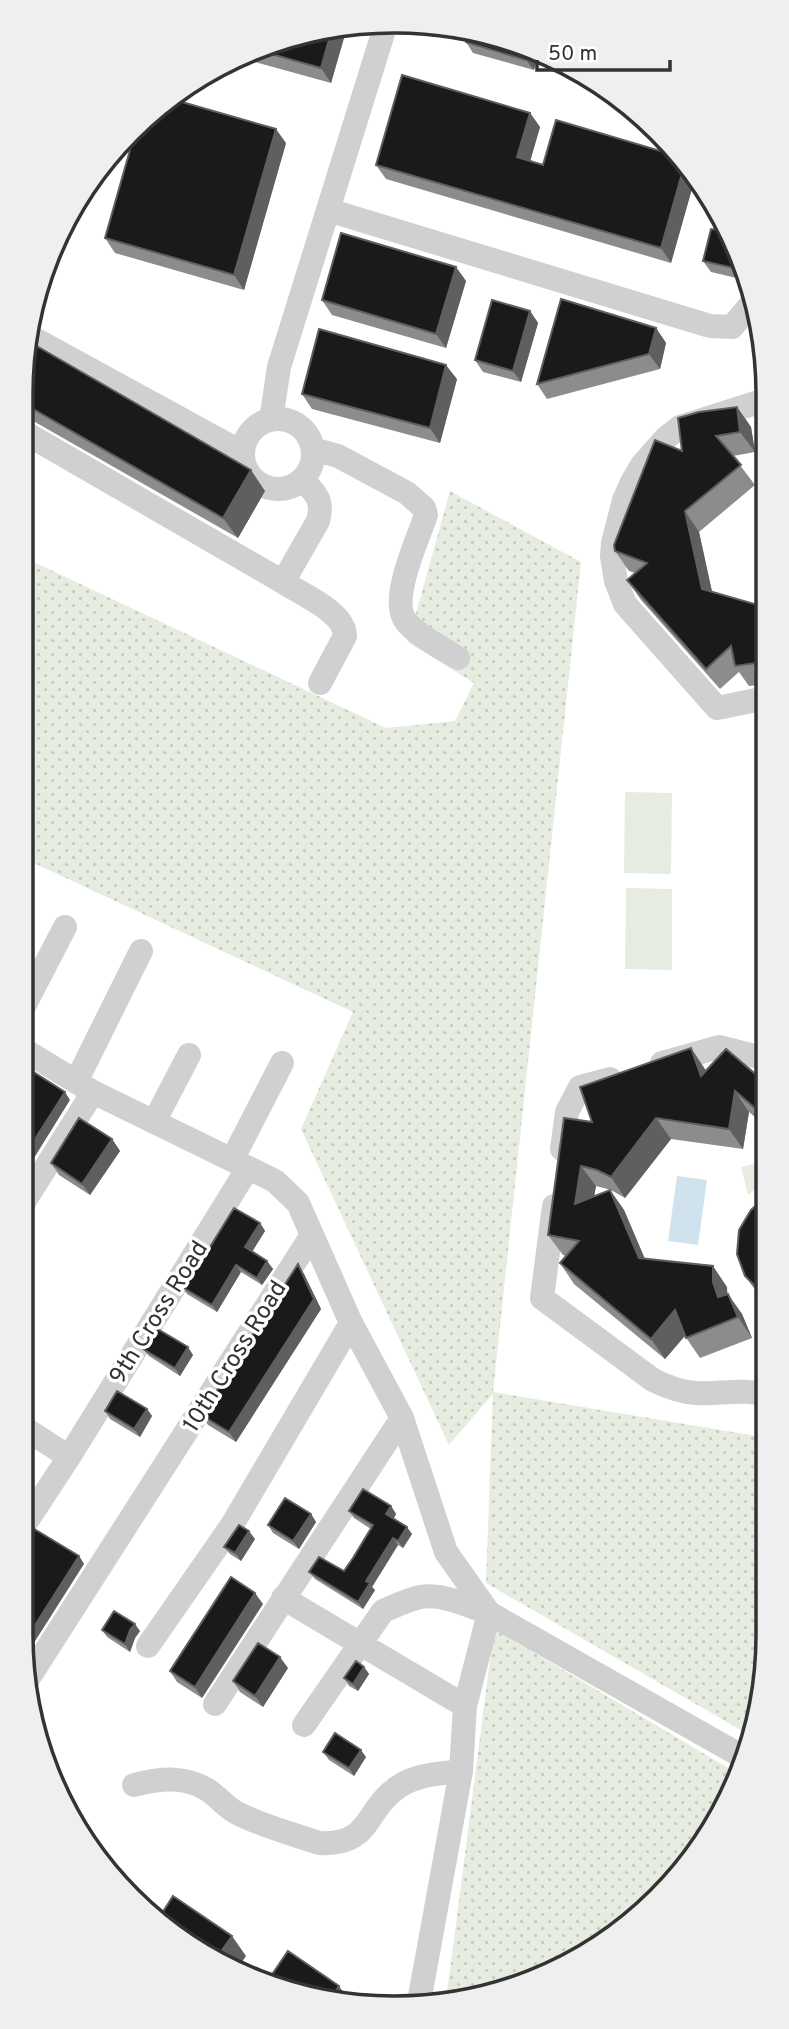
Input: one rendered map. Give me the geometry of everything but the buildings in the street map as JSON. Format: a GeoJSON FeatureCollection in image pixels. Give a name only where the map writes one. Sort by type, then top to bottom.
{"type":"FeatureCollection","features":[{"type":"Feature","properties":{"kind":"street"},"geometry":{"type":"LineString","coordinates":[[271,420],[279,367],[383,33]]}},
{"type":"Feature","properties":{"kind":"street"},"geometry":{"type":"LineString","coordinates":[[328,210],[710,326],[749,326]]}},
{"type":"Feature","properties":{"kind":"street"},"geometry":{"type":"LineString","coordinates":[[732,327],[746,311]]}},
{"type":"Feature","properties":{"kind":"street"},"geometry":{"type":"LineString","coordinates":[[37,340],[243,453]]}},
{"type":"Feature","properties":{"kind":"street"},"geometry":{"type":"LineString","coordinates":[[756,403],[680,427],[660,445],[642,466],[624,500],[615,530],[612,556],[616,581],[625,604],[717,708],[756,700]]}},
{"type":"Feature","properties":{"kind":"street"},"geometry":{"type":"LineString","coordinates":[[282,419],[303,429],[310,438],[313,449],[309,471],[302,480],[282,489],[259,483],[245,465],[243,453],[251,432],[260,424],[271,420],[282,419]]}},
{"type":"Feature","properties":{"kind":"street"},"geometry":{"type":"LineString","coordinates":[[33,437],[282,582],[337,617],[345,629],[345,636],[320,683]]}},
{"type":"Feature","properties":{"kind":"street"},"geometry":{"type":"LineString","coordinates":[[313,449],[338,456],[359,466],[407,493],[424,508],[426,515],[405,578],[400,608],[403,618],[411,627],[458,658]]}},
{"type":"Feature","properties":{"kind":"street"},"geometry":{"type":"LineString","coordinates":[[282,582],[318,521],[321,511],[316,494],[302,480]]}},
{"type":"Feature","properties":{"kind":"street"},"geometry":{"type":"LineString","coordinates":[[33,989],[65,927]]}},
{"type":"Feature","properties":{"kind":"street"},"geometry":{"type":"LineString","coordinates":[[33,1185],[85,1087],[141,951]]}},
{"type":"Feature","properties":{"kind":"street"},"geometry":{"type":"LineString","coordinates":[[756,1056],[719,1047],[580,1087],[567,1112],[542,1298],[653,1380],[674,1390],[695,1393],[756,1391]]}},
{"type":"Feature","properties":{"kind":"street"},"geometry":{"type":"LineString","coordinates":[[154,1122],[189,1055]]}},
{"type":"Feature","properties":{"kind":"street"},"geometry":{"type":"LineString","coordinates":[[33,1056],[85,1087],[275,1181],[298,1203],[351,1324],[402,1418],[446,1552],[489,1613],[465,1706],[461,1771],[420,1995]]}},
{"type":"Feature","properties":{"kind":"street","name":"9th Cross Road"},"geometry":{"type":"LineString","coordinates":[[33,1512],[69,1457],[240,1164],[282,1063]]}},
{"type":"Feature","properties":{"kind":"street","name":"10th Cross Road"},"geometry":{"type":"LineString","coordinates":[[35,1668],[312,1234]]}},
{"type":"Feature","properties":{"kind":"street"},"geometry":{"type":"LineString","coordinates":[[148,1646],[232,1525],[351,1324]]}},
{"type":"Feature","properties":{"kind":"street"},"geometry":{"type":"LineString","coordinates":[[215,1704],[402,1418]]}},
{"type":"Feature","properties":{"kind":"street"},"geometry":{"type":"LineString","coordinates":[[33,1434],[69,1457]]}},
{"type":"Feature","properties":{"kind":"street"},"geometry":{"type":"LineString","coordinates":[[304,1725],[383,1611],[422,1597],[449,1600],[489,1613],[736,1753]]}},
{"type":"Feature","properties":{"kind":"street"},"geometry":{"type":"LineString","coordinates":[[283,1598],[465,1706]]}},
{"type":"Feature","properties":{"kind":"street"},"geometry":{"type":"LineString","coordinates":[[134,1785],[175,1779],[191,1782],[204,1788],[239,1814],[319,1843],[333,1844],[352,1838],[387,1797],[407,1782],[426,1775],[461,1771]]}},
{"type":"Feature","properties":{"kind":"shaded area"},"geometry":{"type":"Polygon","coordinates":[[[450,491],[581,562],[493,1392],[756,1436],[755,1658],[749,1705],[742,1731],[486,1583],[493,1394],[449,1445],[301,1129],[353,1012],[33,863],[33,562],[386,728],[455,721],[474,683],[408,642],[450,491]]]}},
{"type":"Feature","properties":{"kind":"shaded area"},"geometry":{"type":"Polygon","coordinates":[[[625,792],[672,793],[671,874],[624,873],[625,792]]]}},
{"type":"Feature","properties":{"kind":"shaded area"},"geometry":{"type":"Polygon","coordinates":[[[626,888],[672,889],[672,970],[625,969],[626,888]]]}},
{"type":"Feature","properties":{"kind":"shaded area"},"geometry":{"type":"Polygon","coordinates":[[[756,1164],[756,1189],[748,1195],[741,1167],[756,1164]]]}},
{"type":"Feature","properties":{"kind":"shaded area"},"geometry":{"type":"Polygon","coordinates":[[[494,1629],[730,1769],[695,1835],[666,1873],[633,1906],[595,1935],[533,1968],[511,1977],[447,1992],[494,1629]]]}},
{"type":"Feature","properties":{"kind":"water"},"geometry":{"type":"Polygon","coordinates":[[[677,1176],[707,1180],[698,1245],[668,1241],[677,1176]]]}}]}
